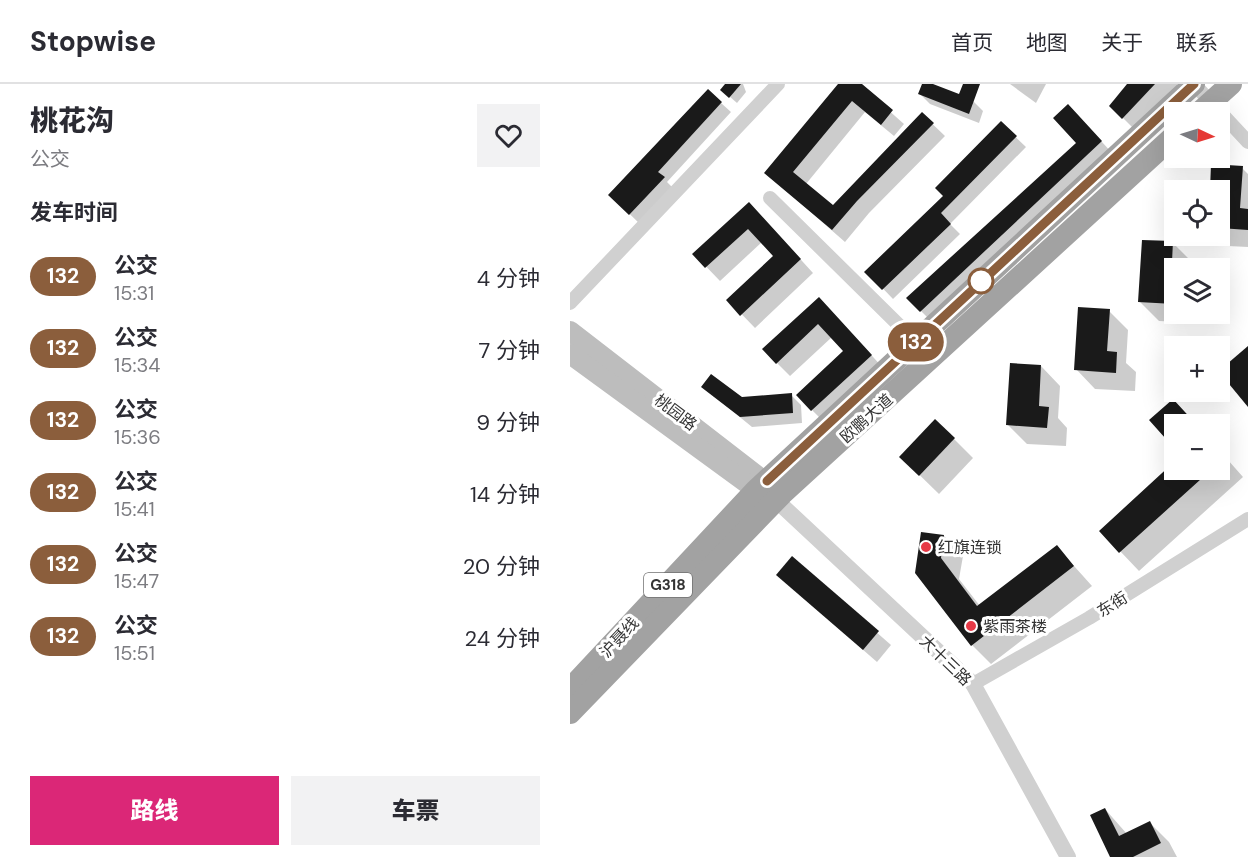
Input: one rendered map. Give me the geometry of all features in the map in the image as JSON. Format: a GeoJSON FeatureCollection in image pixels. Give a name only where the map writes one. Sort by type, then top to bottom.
{"type":"FeatureCollection","features":[{"type":"Feature","properties":{"kind":"highway","name":"欧鹏大道"},"geometry":{"type":"LineString","coordinates":[[570,713],[770,494],[916,342],[1194,84]]}},
{"type":"Feature","properties":{"kind":"highway"},"geometry":{"type":"LineString","coordinates":[[1211,102],[1231,84]]}},
{"type":"Feature","properties":{"kind":"highway","name":"欧鹏大道"},"geometry":{"type":"LineString","coordinates":[[770,494],[1164,145]]}},
{"type":"Feature","properties":{"kind":"highway","name":"沪聂线"},"geometry":{"type":"LineString","coordinates":[[570,689],[770,494]]}},
{"type":"Feature","properties":{"kind":"main road","name":"桃园路"},"geometry":{"type":"LineString","coordinates":[[570,331],[770,494]]}},
{"type":"Feature","properties":{"kind":"main road"},"geometry":{"type":"LineString","coordinates":[[570,354],[770,494]]}},
{"type":"Feature","properties":{"kind":"street"},"geometry":{"type":"LineString","coordinates":[[570,303],[778,84]]}},
{"type":"Feature","properties":{"kind":"street"},"geometry":{"type":"LineString","coordinates":[[1194,84],[1203,102]]}},
{"type":"Feature","properties":{"kind":"street"},"geometry":{"type":"LineString","coordinates":[[1230,127],[1248,142]]}},
{"type":"Feature","properties":{"kind":"street"},"geometry":{"type":"LineString","coordinates":[[770,198],[916,342]]}},
{"type":"Feature","properties":{"kind":"street","name":"大十三路"},"geometry":{"type":"LineString","coordinates":[[770,494],[973,684],[1068,857]]}},
{"type":"Feature","properties":{"kind":"street","name":"东街"},"geometry":{"type":"LineString","coordinates":[[973,684],[1089,618],[1248,519]]}},
{"type":"Feature","properties":{"kind":"building"},"geometry":{"type":"Polygon","coordinates":[[[725,84],[741,84],[729,98],[720,90],[725,84]]]}},
{"type":"Feature","properties":{"kind":"building"},"geometry":{"type":"Polygon","coordinates":[[[838,84],[862,84],[893,110],[881,125],[852,101],[793,172],[833,205],[922,112],[934,123],[857,201],[832,230],[764,173],[838,84]]]}},
{"type":"Feature","properties":{"kind":"building"},"geometry":{"type":"Polygon","coordinates":[[[922,84],[933,84],[959,94],[963,84],[980,84],[969,114],[918,94],[922,84]]]}},
{"type":"Feature","properties":{"kind":"building"},"geometry":{"type":"Polygon","coordinates":[[[1127,84],[1155,84],[1122,119],[1109,106],[1127,84]]]}},
{"type":"Feature","properties":{"kind":"building"},"geometry":{"type":"Polygon","coordinates":[[[708,89],[722,102],[658,172],[665,177],[629,215],[608,195],[708,89]]]}},
{"type":"Feature","properties":{"kind":"building"},"geometry":{"type":"Polygon","coordinates":[[[1068,104],[1102,141],[920,312],[906,298],[1076,143],[1053,118],[1068,104]]]}},
{"type":"Feature","properties":{"kind":"building"},"geometry":{"type":"Polygon","coordinates":[[[1001,121],[1017,136],[941,213],[951,224],[882,290],[864,272],[943,196],[935,188],[1001,121]]]}},
{"type":"Feature","properties":{"kind":"building"},"geometry":{"type":"Polygon","coordinates":[[[1243,166],[1240,208],[1248,209],[1248,230],[1230,229],[1230,180],[1210,180],[1211,168],[1243,166]]]}},
{"type":"Feature","properties":{"kind":"building"},"geometry":{"type":"Polygon","coordinates":[[[749,202],[801,259],[740,316],[726,300],[773,256],[748,229],[705,268],[692,254],[749,202]]]}},
{"type":"Feature","properties":{"kind":"building"},"geometry":{"type":"Polygon","coordinates":[[[1142,240],[1164,241],[1164,246],[1173,246],[1172,258],[1164,258],[1164,303],[1138,302],[1142,240]]]}},
{"type":"Feature","properties":{"kind":"building"},"geometry":{"type":"Polygon","coordinates":[[[819,297],[872,355],[811,411],[796,395],[843,351],[818,324],[776,364],[762,349],[819,297]]]}},
{"type":"Feature","properties":{"kind":"building"},"geometry":{"type":"Polygon","coordinates":[[[1078,307],[1110,309],[1107,351],[1117,352],[1116,373],[1074,370],[1078,307]]]}},
{"type":"Feature","properties":{"kind":"building"},"geometry":{"type":"Polygon","coordinates":[[[1248,346],[1248,407],[1230,385],[1230,361],[1248,346]]]}},
{"type":"Feature","properties":{"kind":"building"},"geometry":{"type":"Polygon","coordinates":[[[1010,363],[1041,365],[1039,406],[1049,407],[1047,428],[1006,425],[1010,363]]]}},
{"type":"Feature","properties":{"kind":"building"},"geometry":{"type":"Polygon","coordinates":[[[711,374],[742,397],[792,393],[793,413],[740,417],[701,387],[711,374]]]}},
{"type":"Feature","properties":{"kind":"building"},"geometry":{"type":"Polygon","coordinates":[[[1170,402],[1176,402],[1187,414],[1164,414],[1164,437],[1149,420],[1170,402]]]}},
{"type":"Feature","properties":{"kind":"building"},"geometry":{"type":"Polygon","coordinates":[[[935,419],[955,438],[919,476],[899,457],[935,419]]]}},
{"type":"Feature","properties":{"kind":"building"},"geometry":{"type":"Polygon","coordinates":[[[1164,471],[1164,480],[1200,480],[1119,553],[1099,531],[1164,471]]]}},
{"type":"Feature","properties":{"kind":"building"},"geometry":{"type":"Polygon","coordinates":[[[921,532],[944,535],[941,558],[977,606],[1057,545],[1074,566],[971,646],[915,573],[921,532]]]}},
{"type":"Feature","properties":{"kind":"building"},"geometry":{"type":"Polygon","coordinates":[[[792,556],[879,631],[863,650],[776,575],[792,556]]]}},
{"type":"Feature","properties":{"kind":"building"},"geometry":{"type":"Polygon","coordinates":[[[1105,808],[1119,836],[1150,821],[1161,843],[1133,857],[1110,857],[1090,815],[1105,808]]]}},
{"type":"Feature","properties":{"kind":"bus line","name":"132"},"geometry":{"type":"LineString","coordinates":[[767,481],[1194,84]]}},
{"type":"Feature","properties":{"kind":"place","name":"红旗连锁"},"geometry":{"type":"Point","coordinates":[926,547]}},
{"type":"Feature","properties":{"kind":"place","name":"紫雨茶楼"},"geometry":{"type":"Point","coordinates":[971,626]}}]}
